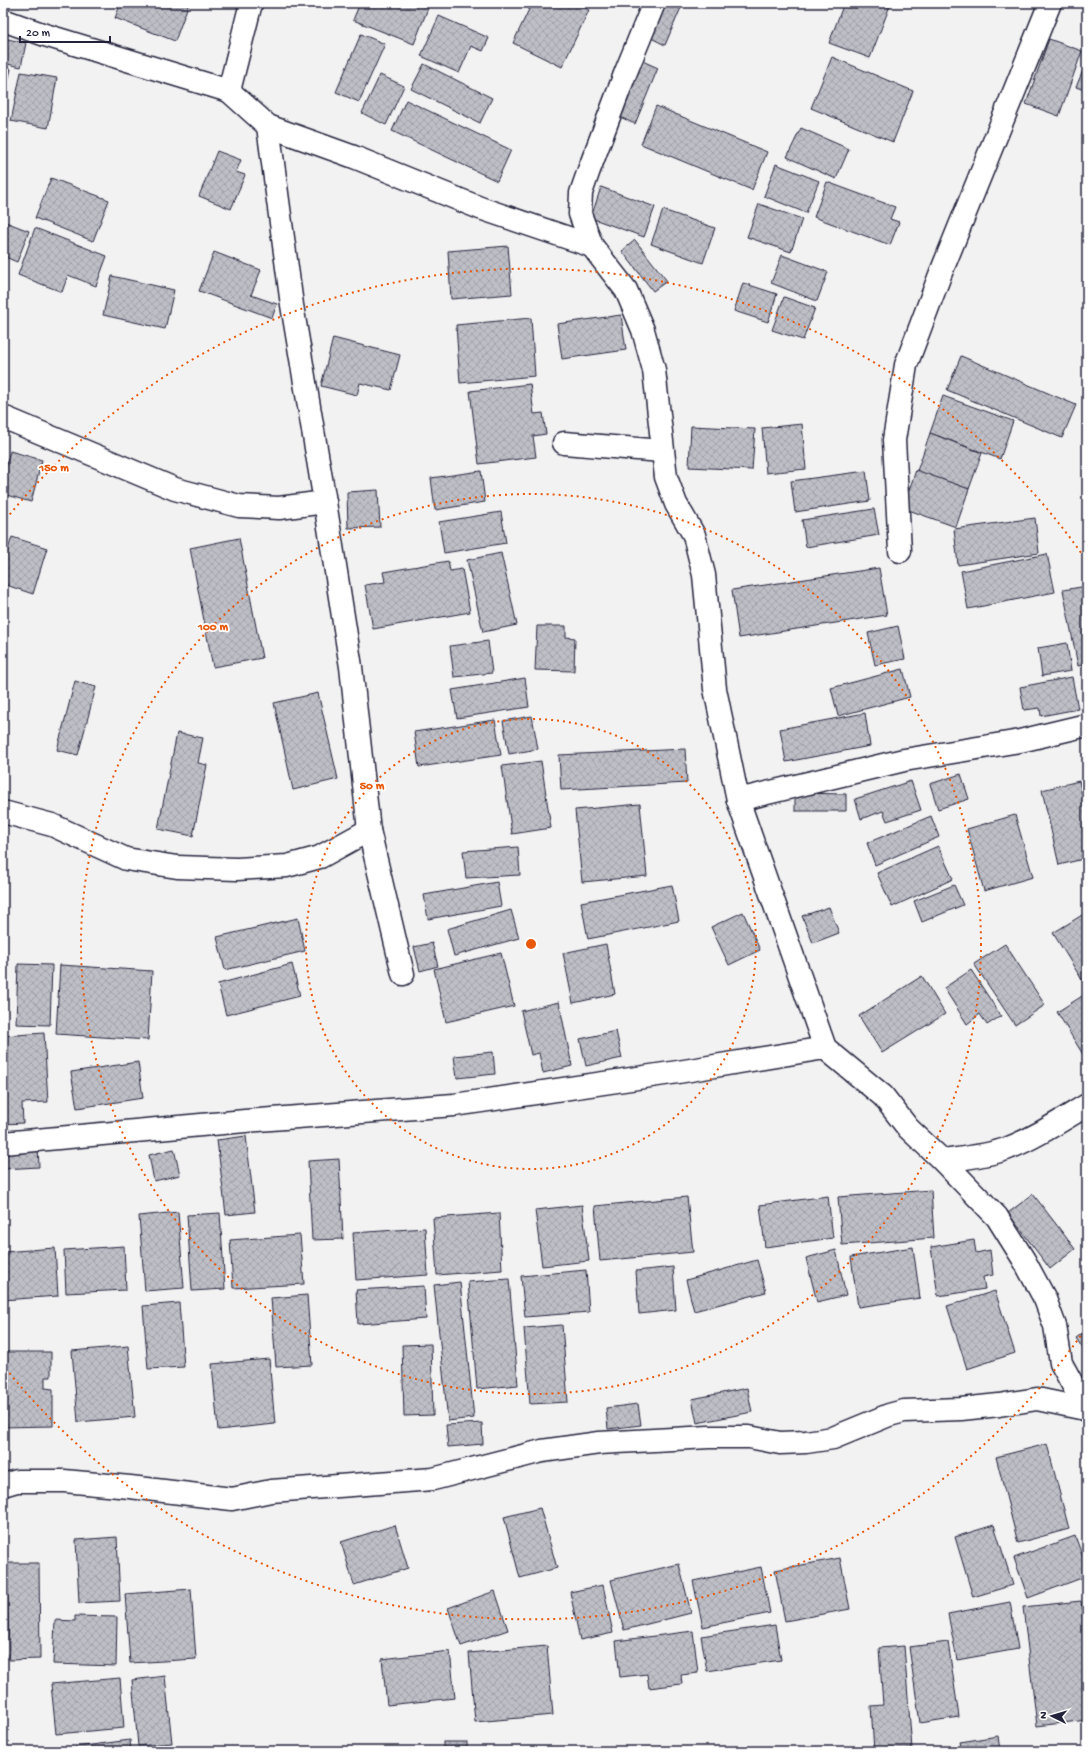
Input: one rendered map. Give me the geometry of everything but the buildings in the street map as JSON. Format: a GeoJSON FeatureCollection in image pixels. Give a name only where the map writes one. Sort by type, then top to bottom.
{"type":"FeatureCollection","features":[{"type":"Feature","properties":{"kind":"street"},"geometry":{"type":"LineString","coordinates":[[229,92],[251,3]]}},
{"type":"Feature","properties":{"kind":"street"},"geometry":{"type":"LineString","coordinates":[[654,3],[622,82],[581,193],[580,214],[592,246],[626,290],[643,330],[654,370],[666,477],[676,504],[694,535],[704,575],[715,689],[738,800],[825,1048],[882,1096],[908,1128],[943,1161],[997,1217],[1024,1260],[1045,1298],[1055,1326],[1061,1363],[1086,1410]]}},
{"type":"Feature","properties":{"kind":"street"},"geometry":{"type":"LineString","coordinates":[[900,551],[894,440],[906,365],[940,275],[1050,3]]}},
{"type":"Feature","properties":{"kind":"street"},"geometry":{"type":"LineString","coordinates":[[3,20],[45,36],[229,92],[268,126],[354,157],[480,208],[592,246]]}},
{"type":"Feature","properties":{"kind":"street"},"geometry":{"type":"LineString","coordinates":[[268,126],[292,305],[351,668],[369,830],[403,974]]}},
{"type":"Feature","properties":{"kind":"street"},"geometry":{"type":"LineString","coordinates":[[3,417],[175,489],[239,506],[279,508],[325,502]]}},
{"type":"Feature","properties":{"kind":"street"},"geometry":{"type":"LineString","coordinates":[[564,443],[662,451]]}},
{"type":"Feature","properties":{"kind":"street"},"geometry":{"type":"LineString","coordinates":[[738,800],[904,760],[1020,740],[1087,726]]}},
{"type":"Feature","properties":{"kind":"street"},"geometry":{"type":"LineString","coordinates":[[3,812],[52,825],[126,858],[177,867],[237,869],[287,866],[320,856],[369,830]]}},
{"type":"Feature","properties":{"kind":"street"},"geometry":{"type":"LineString","coordinates":[[3,1143],[245,1121],[454,1105],[678,1072],[825,1048]]}},
{"type":"Feature","properties":{"kind":"street"},"geometry":{"type":"LineString","coordinates":[[943,1161],[974,1157],[1006,1149],[1051,1126],[1087,1105]]}},
{"type":"Feature","properties":{"kind":"street"},"geometry":{"type":"LineString","coordinates":[[3,1485],[17,1481],[64,1481],[232,1499],[270,1492],[432,1479],[542,1451],[600,1443],[709,1437],[749,1437],[780,1443],[806,1442],[833,1438],[869,1423],[904,1411],[960,1409],[1037,1399],[1086,1410]]}}]}
